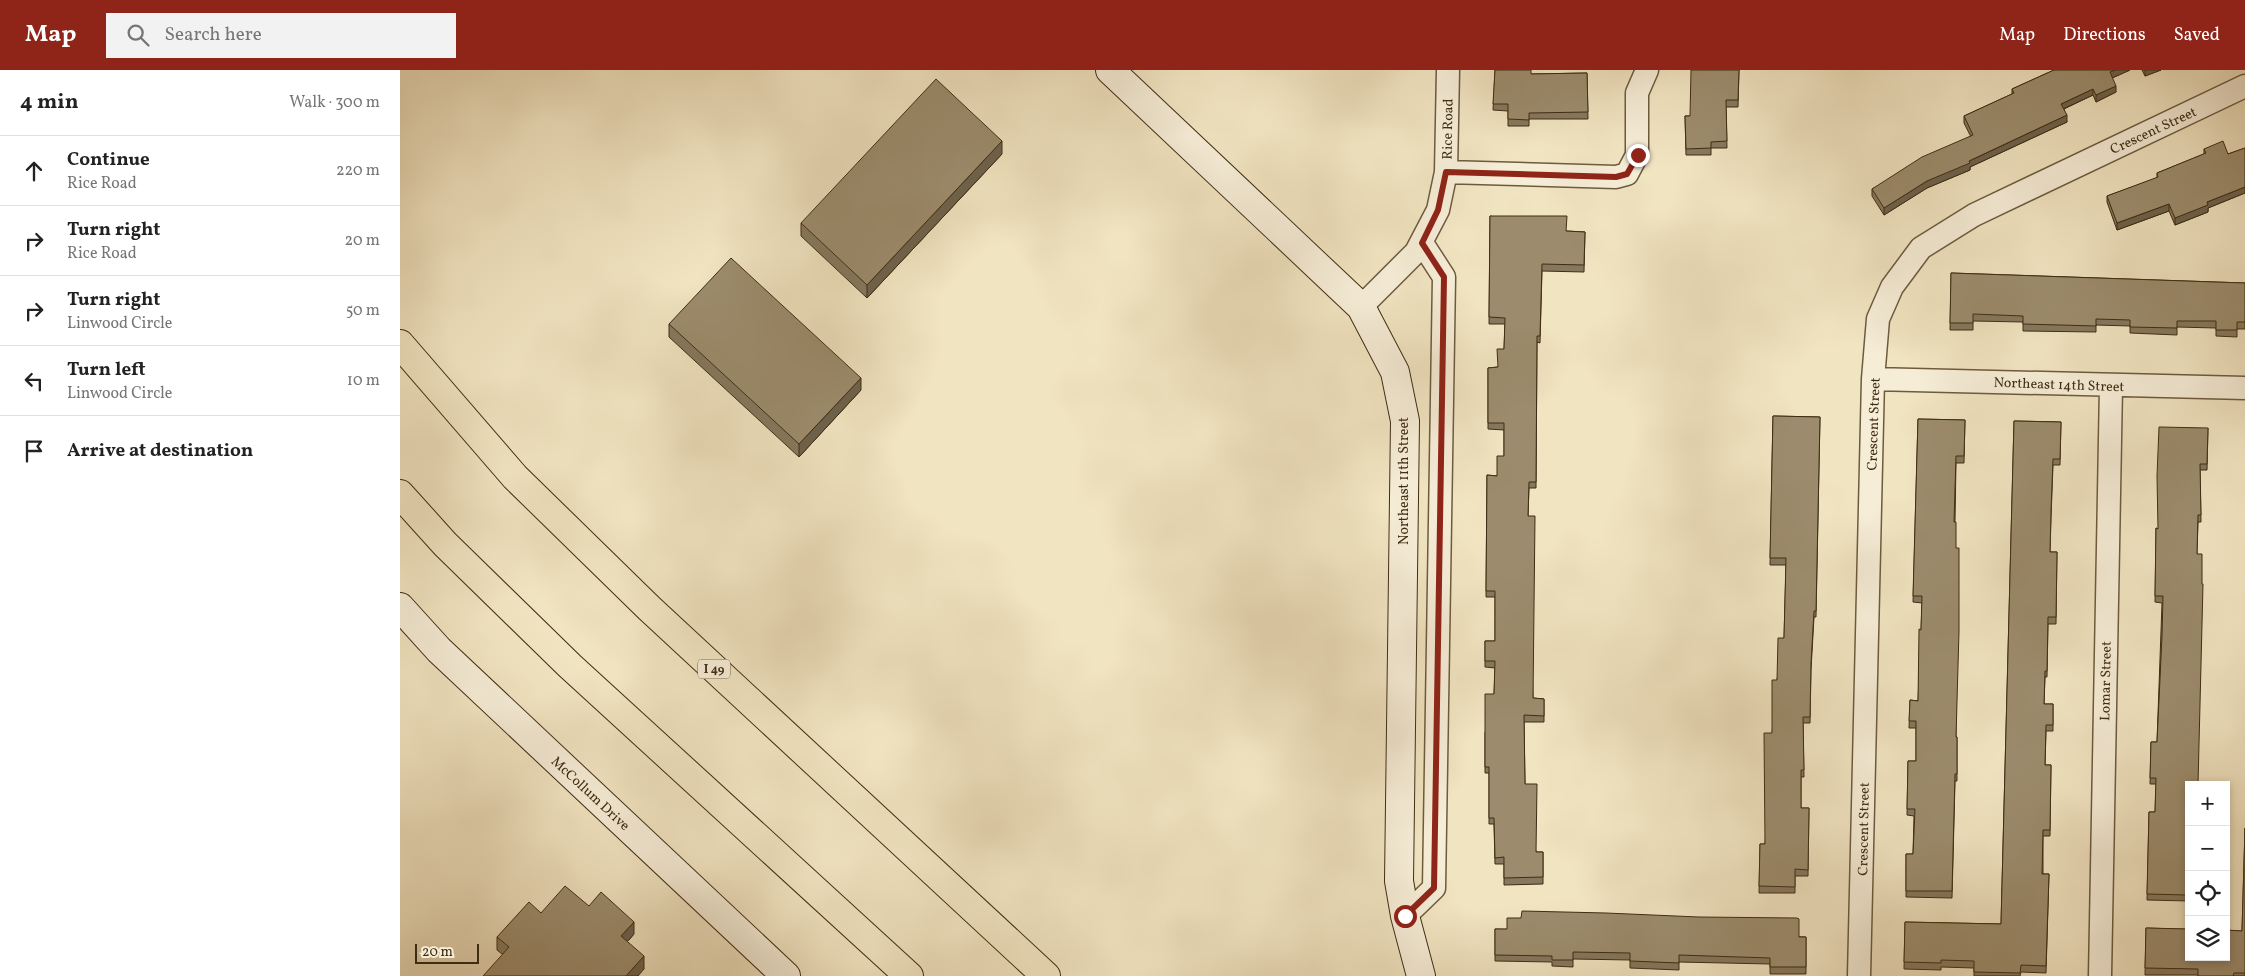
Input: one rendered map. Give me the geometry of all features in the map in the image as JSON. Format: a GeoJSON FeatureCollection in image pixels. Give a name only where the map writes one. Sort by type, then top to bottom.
{"type":"FeatureCollection","features":[{"type":"Feature","properties":{"kind":"highway","name":"I 49"},"geometry":{"type":"LineString","coordinates":[[400,344],[515,477],[621,581],[1046,976]]}},
{"type":"Feature","properties":{"kind":"highway"},"geometry":{"type":"LineString","coordinates":[[400,494],[445,544],[570,666],[909,976]]}},
{"type":"Feature","properties":{"kind":"street","name":"Northeast 11th Street"},"geometry":{"type":"LineString","coordinates":[[1110,70],[1361,307],[1395,372],[1405,421],[1399,881],[1405,916],[1421,976]]}},
{"type":"Feature","properties":{"kind":"street","name":"Rice Road"},"geometry":{"type":"LineString","coordinates":[[1361,307],[1416,252],[1438,210],[1446,172],[1448,70]]}},
{"type":"Feature","properties":{"kind":"street"},"geometry":{"type":"LineString","coordinates":[[1446,172],[1616,177],[1627,174],[1638,155],[1637,93],[1647,70]]}},
{"type":"Feature","properties":{"kind":"street","name":"Crescent Street"},"geometry":{"type":"LineString","coordinates":[[1859,976],[1873,379],[1878,319],[1892,287],[1921,248],[1974,215],[2245,86]]}},
{"type":"Feature","properties":{"kind":"street"},"geometry":{"type":"LineString","coordinates":[[1405,916],[1434,888],[1444,277],[1422,243]]}},
{"type":"Feature","properties":{"kind":"street","name":"Northeast 14th Street"},"geometry":{"type":"LineString","coordinates":[[1873,379],[2245,388]]}},
{"type":"Feature","properties":{"kind":"street","name":"Lomar Street"},"geometry":{"type":"LineString","coordinates":[[2100,976],[2111,386]]}},
{"type":"Feature","properties":{"kind":"street","name":"McCollum Drive"},"geometry":{"type":"LineString","coordinates":[[400,607],[439,650],[786,976]]}},
{"type":"Feature","properties":{"kind":"building"},"geometry":{"type":"Polygon","coordinates":[[[1495,70],[1531,70],[1531,74],[1587,73],[1588,112],[1529,113],[1529,120],[1508,119],[1508,104],[1493,104],[1495,70]]]}},
{"type":"Feature","properties":{"kind":"building"},"geometry":{"type":"Polygon","coordinates":[[[1691,70],[1739,70],[1738,100],[1726,100],[1727,141],[1711,142],[1711,148],[1686,149],[1685,116],[1690,116],[1691,70]]]}},
{"type":"Feature","properties":{"kind":"building"},"geometry":{"type":"Polygon","coordinates":[[[2054,70],[2115,70],[2110,72],[2116,86],[2096,95],[2093,89],[2061,104],[2067,115],[1969,161],[1970,163],[1927,181],[1884,208],[1872,189],[1922,157],[1973,135],[1964,116],[2014,93],[2012,89],[2054,70]]]}},
{"type":"Feature","properties":{"kind":"building"},"geometry":{"type":"Polygon","coordinates":[[[936,79],[1002,141],[867,285],[801,223],[936,79]]]}},
{"type":"Feature","properties":{"kind":"building"},"geometry":{"type":"Polygon","coordinates":[[[2223,141],[2228,154],[2245,148],[2245,187],[2207,202],[2208,205],[2175,218],[2169,204],[2117,223],[2107,196],[2158,177],[2157,173],[2206,153],[2204,149],[2223,141]]]}},
{"type":"Feature","properties":{"kind":"building"},"geometry":{"type":"Polygon","coordinates":[[[1490,216],[1567,216],[1566,231],[1585,232],[1584,265],[1542,264],[1540,336],[1537,336],[1536,482],[1529,482],[1528,516],[1535,516],[1533,698],[1544,699],[1544,716],[1524,715],[1525,784],[1537,784],[1536,852],[1543,852],[1543,877],[1504,878],[1504,857],[1495,858],[1494,818],[1489,818],[1489,767],[1485,767],[1485,694],[1494,694],[1495,661],[1485,661],[1485,641],[1495,641],[1495,591],[1486,591],[1487,475],[1497,476],[1497,456],[1504,456],[1504,423],[1488,423],[1488,368],[1498,367],[1497,349],[1504,349],[1505,318],[1489,317],[1490,216]]]}},
{"type":"Feature","properties":{"kind":"building"},"geometry":{"type":"Polygon","coordinates":[[[731,258],[861,378],[799,444],[669,324],[731,258]]]}},
{"type":"Feature","properties":{"kind":"building"},"geometry":{"type":"Polygon","coordinates":[[[1951,273],[2245,283],[2245,322],[2237,322],[2237,330],[2216,330],[2216,321],[2177,321],[2177,328],[2130,327],[2130,320],[2096,319],[2096,326],[2023,324],[2023,316],[1973,314],[1973,323],[1950,323],[1951,273]]]}},
{"type":"Feature","properties":{"kind":"building"},"geometry":{"type":"Polygon","coordinates":[[[1773,416],[1820,417],[1816,611],[1814,611],[1811,663],[1810,717],[1803,717],[1804,770],[1801,770],[1801,808],[1809,808],[1808,870],[1795,869],[1795,887],[1759,886],[1760,844],[1765,844],[1764,733],[1772,733],[1772,680],[1777,680],[1778,638],[1784,638],[1786,558],[1770,558],[1773,416]]]}},
{"type":"Feature","properties":{"kind":"building"},"geometry":{"type":"Polygon","coordinates":[[[1918,419],[1965,420],[1964,456],[1956,456],[1954,522],[1956,522],[1956,548],[1959,548],[1959,631],[1956,737],[1957,774],[1955,774],[1952,891],[1906,891],[1906,854],[1913,854],[1915,809],[1907,809],[1908,761],[1916,761],[1916,721],[1909,721],[1910,700],[1918,701],[1919,629],[1921,630],[1922,596],[1913,596],[1918,419]]]}},
{"type":"Feature","properties":{"kind":"building"},"geometry":{"type":"Polygon","coordinates":[[[2014,421],[2061,422],[2060,459],[2053,459],[2051,511],[2050,552],[2057,552],[2056,617],[2048,617],[2044,704],[2053,704],[2053,725],[2046,725],[2045,765],[2051,765],[2050,830],[2043,830],[2042,874],[2049,874],[2046,966],[2021,965],[2020,973],[1974,972],[1974,961],[1941,960],[1941,963],[1904,962],[1905,922],[2001,924],[2014,421]]]}},
{"type":"Feature","properties":{"kind":"building"},"geometry":{"type":"Polygon","coordinates":[[[2159,427],[2208,428],[2207,464],[2200,464],[2201,515],[2198,515],[2197,554],[2202,554],[2203,584],[2198,781],[2185,781],[2185,895],[2147,894],[2149,812],[2155,812],[2156,778],[2150,778],[2151,742],[2157,742],[2163,596],[2155,596],[2156,528],[2158,529],[2157,476],[2159,427]]]}},
{"type":"Feature","properties":{"kind":"building"},"geometry":{"type":"Polygon","coordinates":[[[2245,828],[2245,973],[2234,973],[2233,976],[2198,976],[2198,969],[2145,968],[2146,928],[2185,929],[2185,961],[2230,961],[2230,930],[2242,931],[2245,828]]]}},
{"type":"Feature","properties":{"kind":"building"},"geometry":{"type":"Polygon","coordinates":[[[565,886],[589,906],[601,892],[634,922],[621,936],[644,956],[626,976],[483,976],[509,947],[497,937],[529,902],[541,913],[565,886]]]}},
{"type":"Feature","properties":{"kind":"building"},"geometry":{"type":"Polygon","coordinates":[[[1522,911],[1797,918],[1799,919],[1799,937],[1806,937],[1806,967],[1770,967],[1770,958],[1679,955],[1679,963],[1630,961],[1630,953],[1573,952],[1573,960],[1552,960],[1552,956],[1495,955],[1495,929],[1507,929],[1507,918],[1521,918],[1522,911]]]}},
{"type":"Feature","properties":{"kind":"route"},"geometry":{"type":"LineString","coordinates":[[1405,916],[1434,888],[1444,277],[1422,243],[1438,210],[1446,172],[1616,177],[1627,174],[1638,155]]}}]}
